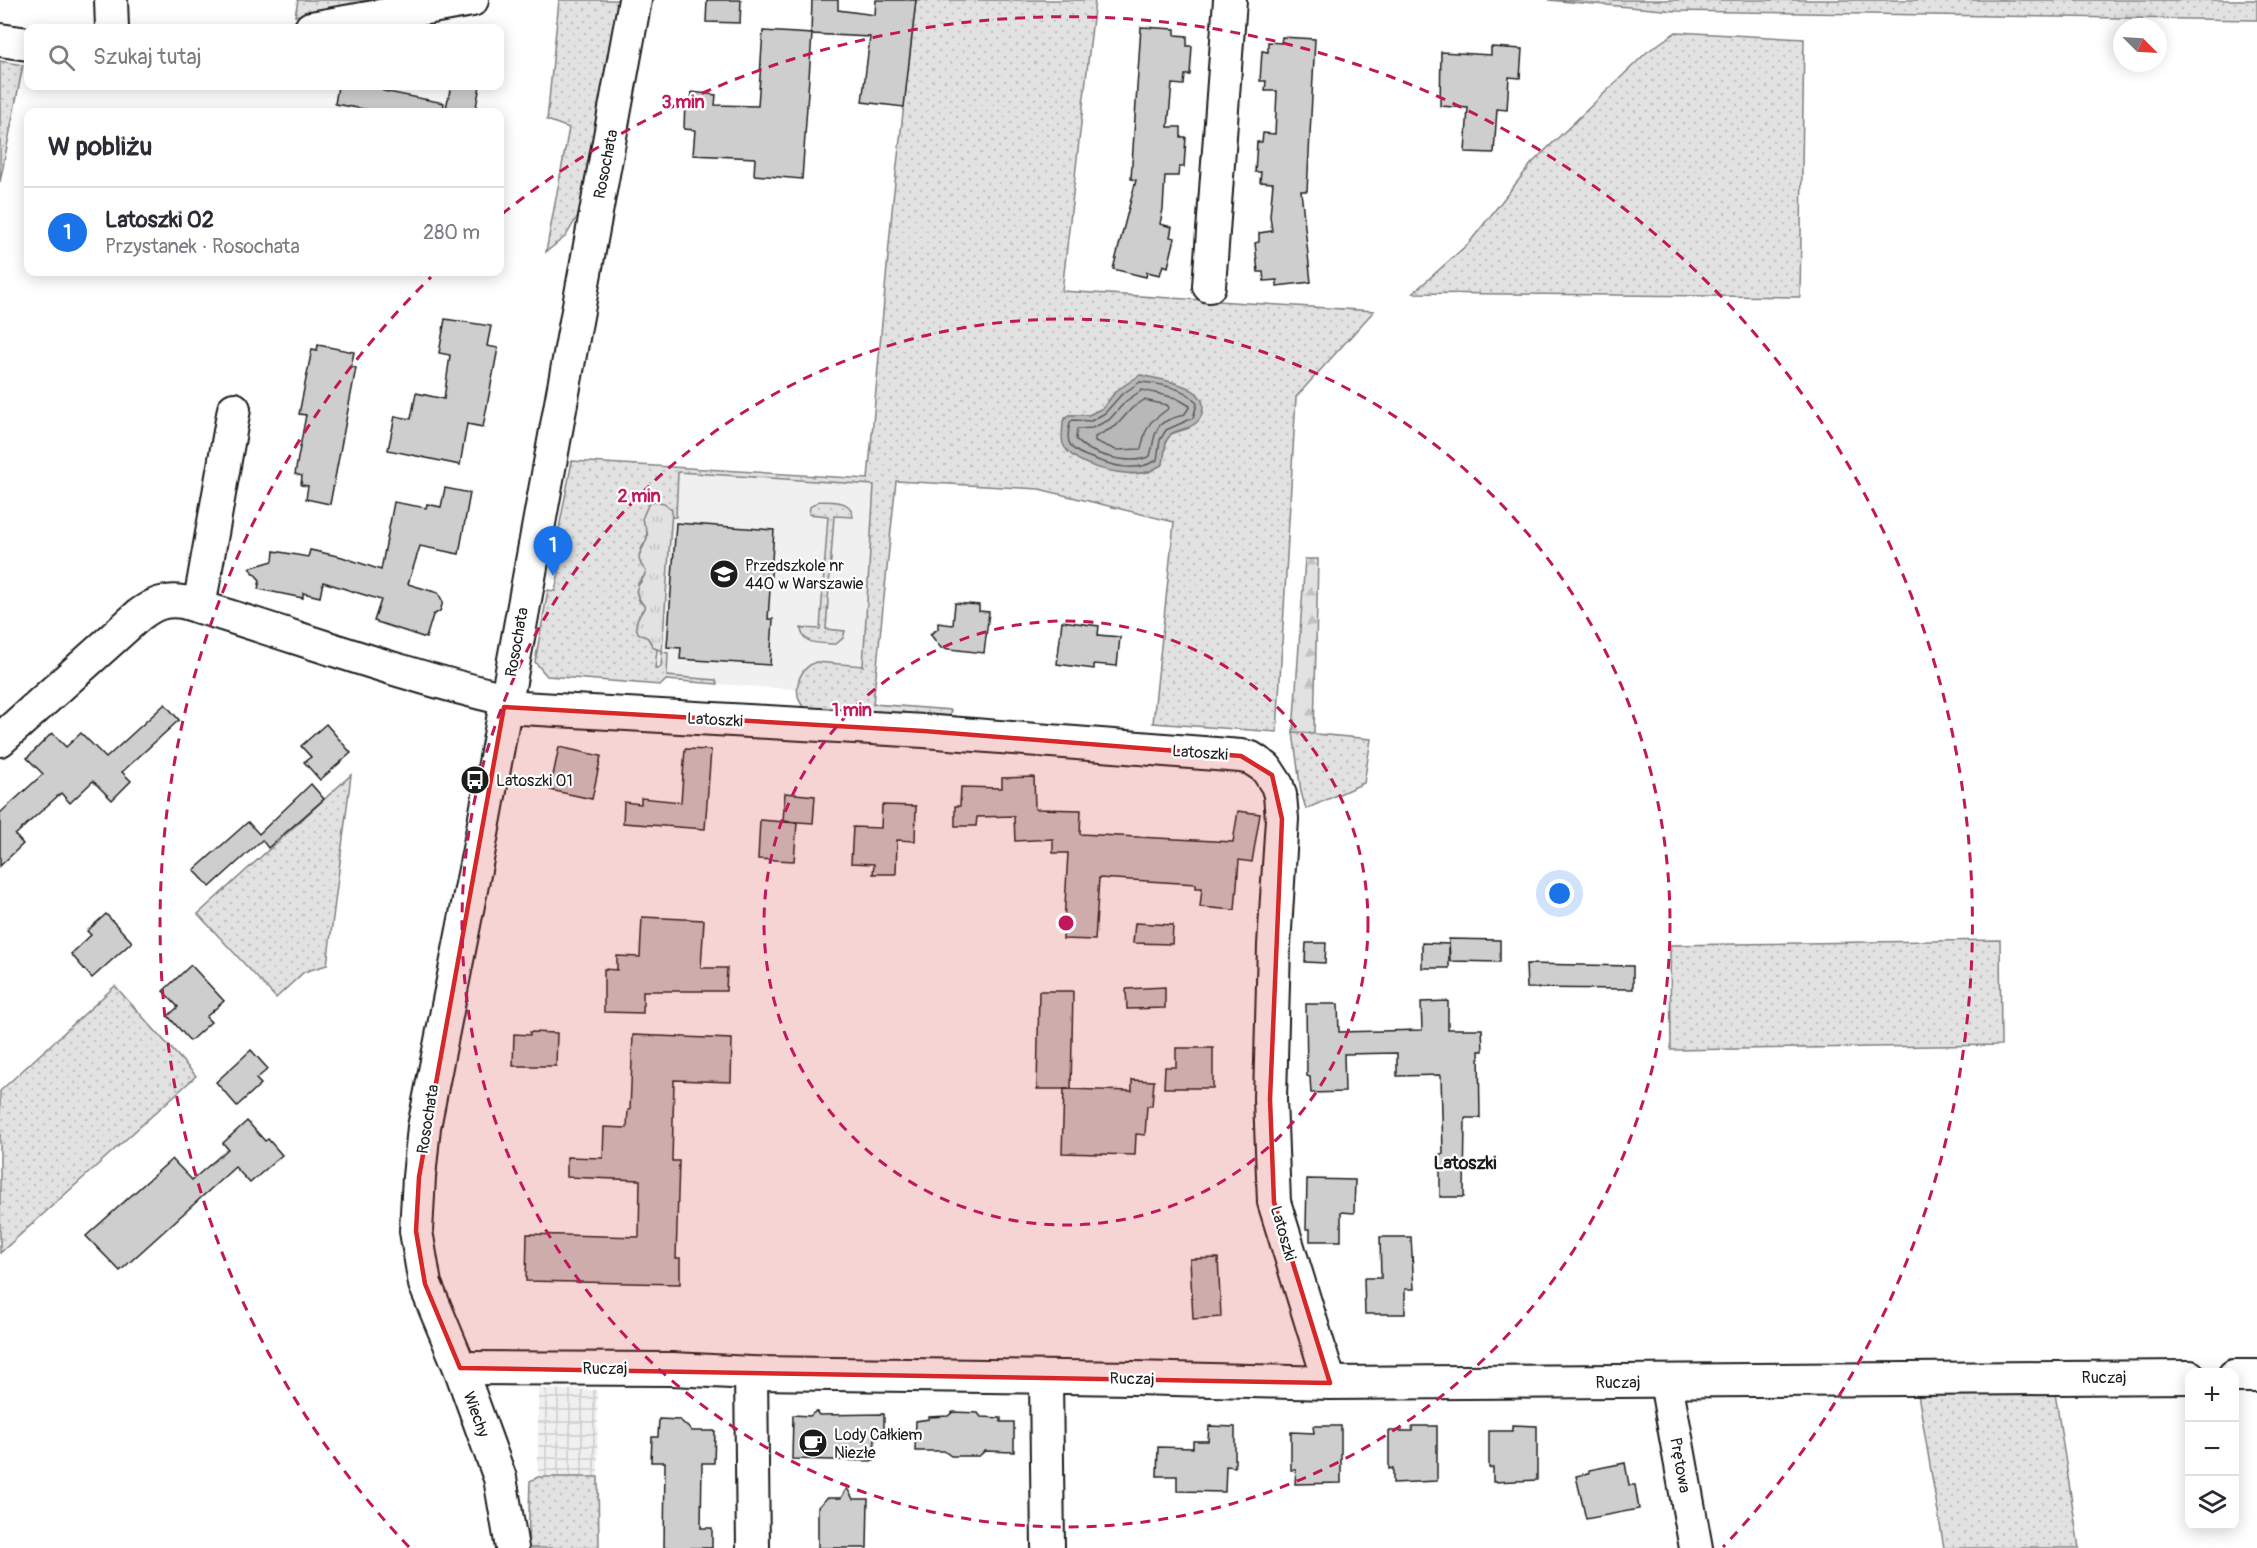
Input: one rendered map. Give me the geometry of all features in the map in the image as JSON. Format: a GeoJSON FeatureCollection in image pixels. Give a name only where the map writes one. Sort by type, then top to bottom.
{"type":"FeatureCollection","features":[{"type":"Feature","properties":{"kind":"street"},"geometry":{"type":"LineString","coordinates":[[111,0],[112,24]]}},
{"type":"Feature","properties":{"kind":"street"},"geometry":{"type":"LineString","coordinates":[[334,24],[472,0]]}},
{"type":"Feature","properties":{"kind":"street","name":"Rosochata"},"geometry":{"type":"LineString","coordinates":[[425,1284],[416,1231],[424,1127],[482,834],[635,0]]}},
{"type":"Feature","properties":{"kind":"street"},"geometry":{"type":"LineString","coordinates":[[1209,286],[1230,0]]}},
{"type":"Feature","properties":{"kind":"street"},"geometry":{"type":"LineString","coordinates":[[0,40],[24,43]]}},
{"type":"Feature","properties":{"kind":"street"},"geometry":{"type":"LineString","coordinates":[[198,607],[234,409]]}},
{"type":"Feature","properties":{"kind":"street","name":"Latoszki"},"geometry":{"type":"LineString","coordinates":[[0,740],[139,615],[153,604],[175,601],[505,703],[924,731],[1251,758],[1266,768],[1277,785],[1282,819],[1274,945],[1270,1099],[1274,1202],[1330,1383]]}},
{"type":"Feature","properties":{"kind":"street","name":"Wiechy"},"geometry":{"type":"LineString","coordinates":[[425,1284],[460,1368],[500,1478],[512,1548]]}},
{"type":"Feature","properties":{"kind":"street","name":"Ruczaj"},"geometry":{"type":"LineString","coordinates":[[460,1368],[673,1369],[751,1373],[1330,1383],[1666,1382],[1904,1377],[2185,1377]]}},
{"type":"Feature","properties":{"kind":"street"},"geometry":{"type":"LineString","coordinates":[[751,1373],[753,1548]]}},
{"type":"Feature","properties":{"kind":"street"},"geometry":{"type":"LineString","coordinates":[[2239,1376],[2257,1376]]}},
{"type":"Feature","properties":{"kind":"street"},"geometry":{"type":"LineString","coordinates":[[1046,1378],[1047,1548]]}},
{"type":"Feature","properties":{"kind":"street","name":"Prętowa"},"geometry":{"type":"LineString","coordinates":[[1666,1382],[1696,1548]]}},
{"type":"Feature","properties":{"kind":"highlighted area"},"geometry":{"type":"Polygon","coordinates":[[[504,707],[924,731],[1241,756],[1272,775],[1282,819],[1270,1099],[1274,1202],[1330,1383],[460,1368],[425,1284],[416,1231],[419,1177],[504,707]]]}},
{"type":"Feature","properties":{"kind":"shaded area","name":"Przedszkole nr 440 w Warszawie"},"geometry":{"type":"Polygon","coordinates":[[[584,462],[896,481],[872,704],[804,690],[549,672],[584,462]]]}},
{"type":"Feature","properties":{"kind":"shaded area"},"geometry":{"type":"Polygon","coordinates":[[[538,1389],[597,1390],[598,1477],[538,1477],[538,1389]]]}},
{"type":"Feature","properties":{"kind":"green space"},"geometry":{"type":"Polygon","coordinates":[[[298,0],[380,0],[295,16],[298,0]]]}},
{"type":"Feature","properties":{"kind":"green space"},"geometry":{"type":"Polygon","coordinates":[[[559,0],[621,0],[581,210],[566,236],[546,252],[569,128],[547,120],[559,0]]]}},
{"type":"Feature","properties":{"kind":"green space"},"geometry":{"type":"Polygon","coordinates":[[[916,0],[1095,0],[1062,291],[1374,311],[1296,397],[1277,732],[1153,723],[1174,522],[1039,489],[896,481],[873,704],[951,710],[949,718],[807,711],[799,698],[800,677],[809,666],[816,662],[863,666],[874,485],[678,472],[676,517],[671,517],[671,509],[647,529],[647,540],[640,556],[646,571],[638,583],[638,599],[645,607],[641,612],[646,633],[650,643],[657,650],[655,668],[661,667],[662,652],[668,653],[667,676],[716,680],[717,684],[666,680],[661,685],[547,676],[535,662],[548,590],[555,591],[560,567],[552,565],[572,461],[868,479],[893,200],[916,0]],[[1116,391],[1103,408],[1089,415],[1069,415],[1063,421],[1131,474],[1149,472],[1163,464],[1166,441],[1171,434],[1189,428],[1116,391]]]}},
{"type":"Feature","properties":{"kind":"green space"},"geometry":{"type":"Polygon","coordinates":[[[1548,0],[2257,0],[2257,20],[1675,11],[1548,0]]]}},
{"type":"Feature","properties":{"kind":"green space"},"geometry":{"type":"Polygon","coordinates":[[[1676,32],[1804,39],[1800,297],[1413,293],[1469,243],[1532,163],[1647,52],[1676,32]]]}},
{"type":"Feature","properties":{"kind":"green space"},"geometry":{"type":"Polygon","coordinates":[[[0,61],[23,65],[0,182],[0,61]]]}},
{"type":"Feature","properties":{"kind":"green space"},"geometry":{"type":"Polygon","coordinates":[[[654,501],[664,503],[672,510],[662,651],[654,648],[648,638],[638,633],[636,625],[645,607],[636,590],[646,571],[639,558],[647,535],[642,519],[648,505],[654,501]]]}},
{"type":"Feature","properties":{"kind":"green space"},"geometry":{"type":"Polygon","coordinates":[[[819,501],[845,504],[852,511],[853,517],[834,516],[826,629],[845,631],[843,638],[836,644],[809,641],[802,634],[801,628],[820,629],[828,516],[809,514],[810,507],[819,501]]]}},
{"type":"Feature","properties":{"kind":"green space"},"geometry":{"type":"Polygon","coordinates":[[[1305,559],[1318,559],[1314,733],[1293,732],[1305,559]]]}},
{"type":"Feature","properties":{"kind":"green space"},"geometry":{"type":"Polygon","coordinates":[[[1293,732],[1371,739],[1364,783],[1306,809],[1301,792],[1293,732]]]}},
{"type":"Feature","properties":{"kind":"green space"},"geometry":{"type":"Polygon","coordinates":[[[351,775],[327,965],[304,972],[276,998],[198,914],[351,775]]]}},
{"type":"Feature","properties":{"kind":"green space"},"geometry":{"type":"Polygon","coordinates":[[[2000,940],[2001,1045],[1671,1050],[1670,945],[2000,940]]]}},
{"type":"Feature","properties":{"kind":"green space"},"geometry":{"type":"Polygon","coordinates":[[[115,986],[196,1076],[0,1253],[0,1091],[115,986]]]}},
{"type":"Feature","properties":{"kind":"green space"},"geometry":{"type":"Polygon","coordinates":[[[2055,1393],[2079,1548],[1944,1548],[1918,1394],[2055,1393]]]}},
{"type":"Feature","properties":{"kind":"green space"},"geometry":{"type":"Polygon","coordinates":[[[538,1477],[598,1477],[599,1548],[528,1548],[530,1481],[538,1477]]]}},
{"type":"Feature","properties":{"kind":"water"},"geometry":{"type":"Polygon","coordinates":[[[1140,375],[1188,388],[1196,392],[1203,406],[1198,421],[1190,427],[1171,434],[1166,441],[1163,464],[1141,473],[1116,472],[1089,465],[1069,452],[1062,442],[1063,421],[1069,415],[1089,415],[1103,408],[1116,391],[1140,375]]]}},
{"type":"Feature","properties":{"kind":"building"},"geometry":{"type":"Polygon","coordinates":[[[707,0],[741,0],[740,23],[706,22],[707,0]]]}},
{"type":"Feature","properties":{"kind":"building"},"geometry":{"type":"Polygon","coordinates":[[[812,0],[838,0],[838,10],[875,15],[876,0],[916,0],[904,107],[862,102],[870,37],[811,34],[812,0]]]}},
{"type":"Feature","properties":{"kind":"building"},"geometry":{"type":"Polygon","coordinates":[[[1141,27],[1175,29],[1175,35],[1187,36],[1187,46],[1192,46],[1190,75],[1185,75],[1184,85],[1172,84],[1168,127],[1181,127],[1181,137],[1186,137],[1184,167],[1179,167],[1178,176],[1165,176],[1160,224],[1172,227],[1170,237],[1175,238],[1168,267],[1163,265],[1160,275],[1147,272],[1146,277],[1113,269],[1136,180],[1131,179],[1141,27]]]}},
{"type":"Feature","properties":{"kind":"building"},"geometry":{"type":"Polygon","coordinates":[[[763,31],[812,34],[802,179],[754,175],[755,158],[693,155],[695,130],[684,129],[685,101],[691,101],[692,92],[716,95],[715,105],[758,106],[763,31]]]}},
{"type":"Feature","properties":{"kind":"building"},"geometry":{"type":"Polygon","coordinates":[[[1282,37],[1315,39],[1307,191],[1301,191],[1311,282],[1277,286],[1277,280],[1264,281],[1263,272],[1258,272],[1255,243],[1259,242],[1259,233],[1272,231],[1270,216],[1273,183],[1260,182],[1261,172],[1255,172],[1257,142],[1262,142],[1263,133],[1275,134],[1277,91],[1265,91],[1266,81],[1260,81],[1262,51],[1268,52],[1268,42],[1281,43],[1282,37]]]}},
{"type":"Feature","properties":{"kind":"building"},"geometry":{"type":"Polygon","coordinates":[[[1491,47],[1522,49],[1520,78],[1509,77],[1507,110],[1497,109],[1494,153],[1465,152],[1468,108],[1440,106],[1441,52],[1491,55],[1491,47]]]}},
{"type":"Feature","properties":{"kind":"building"},"geometry":{"type":"Polygon","coordinates":[[[337,90],[383,90],[444,103],[443,108],[358,108],[335,104],[337,90]]]}},
{"type":"Feature","properties":{"kind":"building"},"geometry":{"type":"Polygon","coordinates":[[[450,90],[479,90],[476,108],[446,108],[450,90]]]}},
{"type":"Feature","properties":{"kind":"building"},"geometry":{"type":"Polygon","coordinates":[[[445,319],[491,326],[487,346],[498,348],[483,427],[467,424],[460,465],[388,450],[395,416],[411,419],[416,393],[444,399],[450,355],[439,353],[445,319]]]}},
{"type":"Feature","properties":{"kind":"building"},"geometry":{"type":"Polygon","coordinates":[[[318,345],[354,352],[351,366],[356,368],[330,504],[306,499],[308,486],[301,485],[302,476],[295,474],[306,415],[299,414],[312,349],[317,350],[318,345]]]}},
{"type":"Feature","properties":{"kind":"building"},"geometry":{"type":"Polygon","coordinates":[[[445,488],[470,493],[459,554],[420,546],[408,584],[438,593],[443,602],[440,611],[433,615],[426,638],[374,621],[381,600],[323,582],[320,597],[303,593],[303,598],[258,589],[260,580],[249,568],[273,561],[274,551],[308,557],[310,550],[342,557],[381,570],[394,502],[426,508],[427,504],[441,507],[445,488]]]}},
{"type":"Feature","properties":{"kind":"building"},"geometry":{"type":"Polygon","coordinates":[[[676,523],[774,530],[768,619],[773,619],[770,665],[680,659],[681,648],[667,647],[676,523]]]}},
{"type":"Feature","properties":{"kind":"building"},"geometry":{"type":"Polygon","coordinates":[[[955,603],[979,605],[979,611],[989,612],[984,653],[941,648],[930,634],[938,629],[938,623],[953,625],[955,603]]]}},
{"type":"Feature","properties":{"kind":"building"},"geometry":{"type":"Polygon","coordinates":[[[1062,621],[1099,626],[1098,635],[1120,637],[1117,666],[1094,664],[1094,669],[1057,664],[1062,621]]]}},
{"type":"Feature","properties":{"kind":"building"},"geometry":{"type":"Polygon","coordinates":[[[165,704],[179,720],[122,772],[131,781],[112,800],[93,781],[70,803],[61,793],[15,835],[23,844],[0,866],[0,813],[43,774],[27,758],[52,733],[66,747],[81,733],[106,758],[165,704]]]}},
{"type":"Feature","properties":{"kind":"building"},"geometry":{"type":"Polygon","coordinates":[[[326,724],[351,753],[320,780],[304,762],[311,757],[301,746],[326,724]]]}},
{"type":"Feature","properties":{"kind":"building"},"geometry":{"type":"Polygon","coordinates":[[[559,747],[601,756],[592,799],[550,790],[559,747]]]}},
{"type":"Feature","properties":{"kind":"building"},"geometry":{"type":"Polygon","coordinates":[[[685,749],[711,750],[705,829],[623,823],[624,802],[641,804],[641,798],[681,802],[685,749]]]}},
{"type":"Feature","properties":{"kind":"building"},"geometry":{"type":"Polygon","coordinates":[[[1034,777],[1035,809],[1081,810],[1080,834],[1233,842],[1238,811],[1260,814],[1252,862],[1239,860],[1235,910],[1200,907],[1202,888],[1196,888],[1196,884],[1099,878],[1095,940],[1063,939],[1068,853],[1053,853],[1053,839],[1015,841],[1014,816],[977,817],[976,826],[955,826],[955,806],[960,806],[961,787],[1002,788],[1002,778],[1034,777]]]}},
{"type":"Feature","properties":{"kind":"building"},"geometry":{"type":"Polygon","coordinates":[[[311,784],[324,799],[268,848],[262,840],[210,887],[194,870],[248,822],[259,834],[311,784]]]}},
{"type":"Feature","properties":{"kind":"building"},"geometry":{"type":"Polygon","coordinates":[[[785,793],[815,796],[813,823],[783,821],[785,793]]]}},
{"type":"Feature","properties":{"kind":"building"},"geometry":{"type":"Polygon","coordinates":[[[882,805],[916,806],[915,841],[897,840],[896,874],[873,874],[874,864],[851,863],[853,827],[881,828],[882,805]]]}},
{"type":"Feature","properties":{"kind":"building"},"geometry":{"type":"Polygon","coordinates":[[[760,820],[797,823],[794,861],[758,859],[760,820]]]}},
{"type":"Feature","properties":{"kind":"building"},"geometry":{"type":"Polygon","coordinates":[[[106,914],[132,942],[92,978],[71,954],[91,935],[87,931],[106,914]]]}},
{"type":"Feature","properties":{"kind":"building"},"geometry":{"type":"Polygon","coordinates":[[[642,917],[704,920],[701,968],[727,968],[726,991],[643,991],[643,1013],[604,1012],[604,969],[617,970],[617,956],[640,957],[642,917]]]}},
{"type":"Feature","properties":{"kind":"building"},"geometry":{"type":"Polygon","coordinates":[[[1135,923],[1173,925],[1172,944],[1133,943],[1135,923]]]}},
{"type":"Feature","properties":{"kind":"building"},"geometry":{"type":"Polygon","coordinates":[[[1449,939],[1500,940],[1500,962],[1450,961],[1449,939]]]}},
{"type":"Feature","properties":{"kind":"building"},"geometry":{"type":"Polygon","coordinates":[[[1306,943],[1326,943],[1325,963],[1305,962],[1306,943]]]}},
{"type":"Feature","properties":{"kind":"building"},"geometry":{"type":"Polygon","coordinates":[[[1422,943],[1449,944],[1449,968],[1422,968],[1422,943]]]}},
{"type":"Feature","properties":{"kind":"building"},"geometry":{"type":"Polygon","coordinates":[[[1526,964],[1633,966],[1633,989],[1527,988],[1526,964]]]}},
{"type":"Feature","properties":{"kind":"building"},"geometry":{"type":"Polygon","coordinates":[[[191,965],[224,1001],[206,1017],[211,1022],[190,1041],[168,1016],[178,1007],[163,991],[191,965]]]}},
{"type":"Feature","properties":{"kind":"building"},"geometry":{"type":"Polygon","coordinates":[[[1165,987],[1165,1008],[1127,1009],[1126,989],[1165,987]]]}},
{"type":"Feature","properties":{"kind":"building"},"geometry":{"type":"Polygon","coordinates":[[[1039,991],[1073,991],[1071,1089],[1037,1089],[1039,991]]]}},
{"type":"Feature","properties":{"kind":"building"},"geometry":{"type":"Polygon","coordinates":[[[1448,1001],[1448,1029],[1482,1029],[1483,1051],[1479,1051],[1480,1118],[1465,1118],[1464,1197],[1440,1197],[1440,1154],[1443,1154],[1441,1075],[1397,1076],[1397,1053],[1344,1054],[1345,1092],[1311,1093],[1310,1077],[1307,1076],[1306,1004],[1338,1004],[1339,1032],[1422,1030],[1421,1002],[1448,1001]]]}},
{"type":"Feature","properties":{"kind":"building"},"geometry":{"type":"Polygon","coordinates":[[[530,1032],[557,1033],[556,1066],[513,1066],[514,1034],[530,1035],[530,1032]]]}},
{"type":"Feature","properties":{"kind":"building"},"geometry":{"type":"Polygon","coordinates":[[[633,1035],[732,1039],[731,1082],[674,1080],[672,1161],[679,1161],[676,1258],[680,1258],[680,1284],[526,1281],[527,1234],[639,1237],[640,1180],[567,1177],[567,1157],[603,1158],[604,1127],[627,1128],[628,1110],[630,1110],[633,1035]]]}},
{"type":"Feature","properties":{"kind":"building"},"geometry":{"type":"Polygon","coordinates":[[[1176,1048],[1213,1048],[1213,1088],[1164,1088],[1165,1067],[1176,1067],[1176,1048]]]}},
{"type":"Feature","properties":{"kind":"building"},"geometry":{"type":"Polygon","coordinates":[[[251,1050],[268,1069],[256,1079],[261,1084],[237,1106],[216,1082],[251,1050]]]}},
{"type":"Feature","properties":{"kind":"building"},"geometry":{"type":"Polygon","coordinates":[[[1132,1080],[1154,1081],[1152,1106],[1147,1106],[1145,1135],[1136,1134],[1135,1155],[1062,1153],[1064,1089],[1132,1091],[1132,1080]]]}},
{"type":"Feature","properties":{"kind":"building"},"geometry":{"type":"Polygon","coordinates":[[[247,1121],[265,1141],[268,1139],[282,1155],[250,1183],[235,1167],[120,1271],[86,1236],[172,1159],[192,1180],[228,1149],[223,1143],[247,1121]]]}},
{"type":"Feature","properties":{"kind":"building"},"geometry":{"type":"Polygon","coordinates":[[[1307,1179],[1355,1180],[1354,1213],[1341,1212],[1341,1241],[1310,1241],[1310,1229],[1306,1229],[1307,1179]]]}},
{"type":"Feature","properties":{"kind":"building"},"geometry":{"type":"Polygon","coordinates":[[[1380,1237],[1411,1237],[1414,1289],[1405,1289],[1405,1314],[1365,1314],[1364,1278],[1381,1278],[1380,1237]]]}},
{"type":"Feature","properties":{"kind":"building"},"geometry":{"type":"Polygon","coordinates":[[[1218,1258],[1221,1317],[1193,1319],[1190,1259],[1218,1258]]]}},
{"type":"Feature","properties":{"kind":"building"},"geometry":{"type":"Polygon","coordinates":[[[816,1411],[819,1415],[884,1414],[884,1437],[875,1437],[874,1461],[792,1459],[793,1415],[810,1416],[816,1411]]]}},
{"type":"Feature","properties":{"kind":"building"},"geometry":{"type":"Polygon","coordinates":[[[953,1412],[978,1413],[981,1417],[1001,1418],[1001,1422],[1014,1422],[1014,1452],[985,1451],[979,1456],[951,1456],[944,1451],[915,1451],[916,1421],[929,1419],[929,1417],[948,1416],[953,1412]]]}},
{"type":"Feature","properties":{"kind":"building"},"geometry":{"type":"Polygon","coordinates":[[[659,1419],[680,1420],[692,1431],[715,1431],[714,1463],[702,1463],[701,1528],[712,1528],[712,1548],[664,1548],[665,1462],[651,1462],[652,1437],[658,1437],[659,1419]]]}},
{"type":"Feature","properties":{"kind":"building"},"geometry":{"type":"Polygon","coordinates":[[[1512,1425],[1537,1426],[1537,1480],[1493,1482],[1493,1468],[1489,1468],[1489,1431],[1512,1431],[1512,1425]]]}},
{"type":"Feature","properties":{"kind":"building"},"geometry":{"type":"Polygon","coordinates":[[[1209,1426],[1235,1427],[1235,1467],[1226,1466],[1225,1492],[1177,1491],[1177,1476],[1157,1476],[1158,1447],[1193,1448],[1193,1441],[1208,1441],[1209,1426]]]}},
{"type":"Feature","properties":{"kind":"building"},"geometry":{"type":"Polygon","coordinates":[[[1313,1426],[1341,1426],[1341,1483],[1295,1484],[1296,1470],[1291,1470],[1291,1432],[1314,1433],[1313,1426]]]}},
{"type":"Feature","properties":{"kind":"building"},"geometry":{"type":"Polygon","coordinates":[[[1412,1426],[1437,1426],[1437,1481],[1393,1483],[1393,1468],[1389,1469],[1389,1431],[1412,1431],[1412,1426]]]}},
{"type":"Feature","properties":{"kind":"building"},"geometry":{"type":"Polygon","coordinates":[[[1625,1463],[1629,1485],[1635,1485],[1639,1509],[1586,1519],[1576,1476],[1589,1473],[1589,1470],[1625,1463]]]}},
{"type":"Feature","properties":{"kind":"building"},"geometry":{"type":"Polygon","coordinates":[[[847,1488],[853,1499],[868,1499],[867,1548],[818,1548],[818,1507],[827,1498],[841,1498],[847,1488]]]}},
{"type":"Feature","properties":{"kind":"place","name":"Przedszkole nr 440 w Warszawie"},"geometry":{"type":"Point","coordinates":[724,574]}},
{"type":"Feature","properties":{"kind":"place","name":"Latoszki 02"},"geometry":{"type":"Point","coordinates":[553,576]}},
{"type":"Feature","properties":{"kind":"place","name":"Latoszki 01"},"geometry":{"type":"Point","coordinates":[475,780]}},
{"type":"Feature","properties":{"kind":"place","name":"Lody Całkiem Niezłe"},"geometry":{"type":"Point","coordinates":[813,1443]}},
{"type":"Feature","properties":{"kind":"district","name":"Latoszki"},"geometry":{"type":"Point","coordinates":[1465,1163]}}]}
